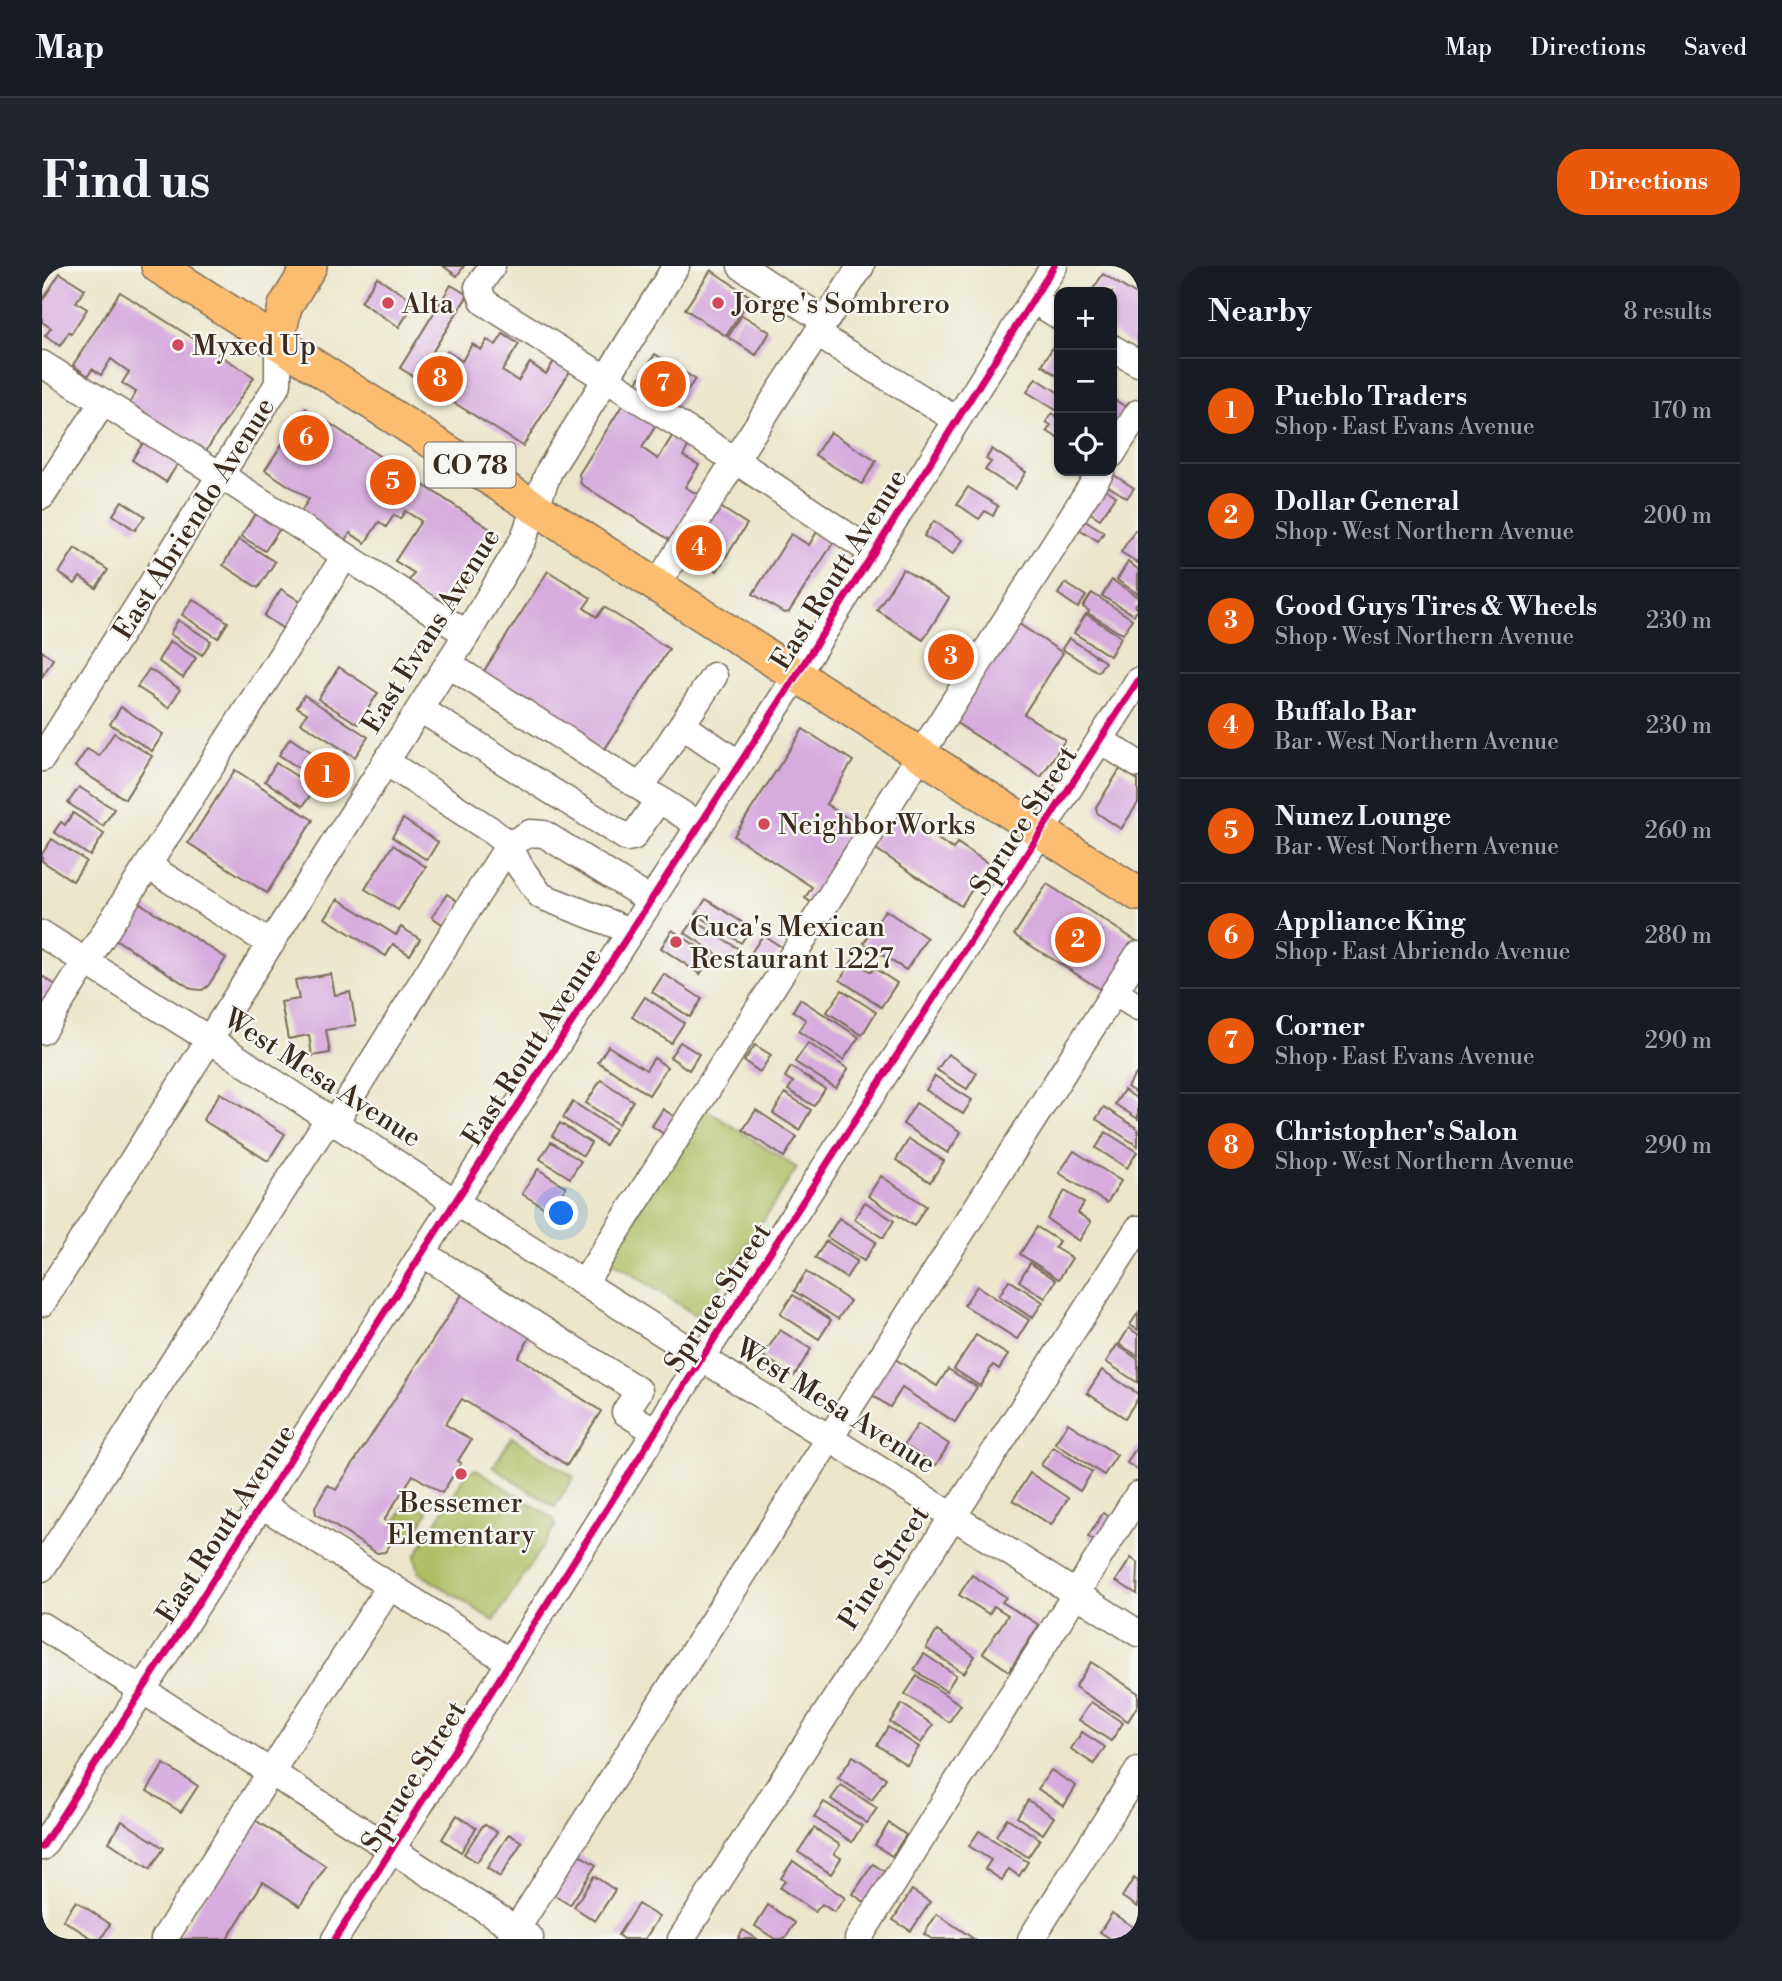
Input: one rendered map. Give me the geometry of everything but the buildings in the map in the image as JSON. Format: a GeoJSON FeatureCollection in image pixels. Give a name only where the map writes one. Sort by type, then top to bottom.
{"type":"FeatureCollection","features":[{"type":"Feature","properties":{"kind":"main road","name":"CO 78"},"geometry":{"type":"LineString","coordinates":[[159,266],[1138,894]]}},
{"type":"Feature","properties":{"kind":"main road","name":"East Abriendo Avenue"},"geometry":{"type":"LineString","coordinates":[[278,341],[285,306],[310,266]]}},
{"type":"Feature","properties":{"kind":"street"},"geometry":{"type":"LineString","coordinates":[[492,266],[478,287],[484,302],[735,460],[873,553]]}},
{"type":"Feature","properties":{"kind":"street","name":"East Evans Avenue"},"geometry":{"type":"LineString","coordinates":[[42,1303],[467,634],[523,540],[549,471],[676,266]]}},
{"type":"Feature","properties":{"kind":"street"},"geometry":{"type":"LineString","coordinates":[[741,266],[821,327],[957,420]]}},
{"type":"Feature","properties":{"kind":"street"},"geometry":{"type":"LineString","coordinates":[[657,585],[861,266]]}},
{"type":"Feature","properties":{"kind":"street","name":"East Routt Avenue"},"geometry":{"type":"LineString","coordinates":[[42,1847],[797,674],[1054,266]]}},
{"type":"Feature","properties":{"kind":"street"},"geometry":{"type":"LineString","coordinates":[[1033,300],[1054,313]]}},
{"type":"Feature","properties":{"kind":"street","name":"East Abriendo Avenue"},"geometry":{"type":"LineString","coordinates":[[42,758],[278,384],[278,341]]}},
{"type":"Feature","properties":{"kind":"street"},"geometry":{"type":"LineString","coordinates":[[1115,350],[1138,363]]}},
{"type":"Feature","properties":{"kind":"street"},"geometry":{"type":"LineString","coordinates":[[42,364],[467,634]]}},
{"type":"Feature","properties":{"kind":"street"},"geometry":{"type":"LineString","coordinates":[[42,496],[103,402]]}},
{"type":"Feature","properties":{"kind":"street"},"geometry":{"type":"LineString","coordinates":[[1117,446],[1138,413]]}},
{"type":"Feature","properties":{"kind":"street"},"geometry":{"type":"LineString","coordinates":[[584,1283],[1098,476]]}},
{"type":"Feature","properties":{"kind":"street"},"geometry":{"type":"LineString","coordinates":[[42,1031],[345,556]]}},
{"type":"Feature","properties":{"kind":"street"},"geometry":{"type":"LineString","coordinates":[[448,664],[699,825]]}},
{"type":"Feature","properties":{"kind":"street"},"geometry":{"type":"LineString","coordinates":[[420,709],[627,838],[633,837],[682,725],[714,676]]}},
{"type":"Feature","properties":{"kind":"street","name":"Spruce Street"},"geometry":{"type":"LineString","coordinates":[[335,1939],[702,1358],[1138,681]]}},
{"type":"Feature","properties":{"kind":"street"},"geometry":{"type":"LineString","coordinates":[[682,725],[739,764]]}},
{"type":"Feature","properties":{"kind":"street"},"geometry":{"type":"LineString","coordinates":[[1100,740],[1138,764]]}},
{"type":"Feature","properties":{"kind":"street"},"geometry":{"type":"LineString","coordinates":[[386,762],[509,845],[520,867],[541,896],[631,931]]}},
{"type":"Feature","properties":{"kind":"street"},"geometry":{"type":"LineString","coordinates":[[42,1568],[509,845],[530,833],[544,834],[650,900]]}},
{"type":"Feature","properties":{"kind":"street"},"geometry":{"type":"LineString","coordinates":[[156,871],[271,944]]}},
{"type":"Feature","properties":{"kind":"street","name":"West Mesa Avenue"},"geometry":{"type":"LineString","coordinates":[[42,934],[210,1040],[455,1202],[1138,1633]]}},
{"type":"Feature","properties":{"kind":"street"},"geometry":{"type":"LineString","coordinates":[[42,1626],[391,1850],[519,1936],[829,1438],[1138,955]]}},
{"type":"Feature","properties":{"kind":"street"},"geometry":{"type":"LineString","coordinates":[[1114,992],[1138,1007]]}},
{"type":"Feature","properties":{"kind":"street","name":"Pine Street"},"geometry":{"type":"LineString","coordinates":[[681,1939],[1138,1229]]}},
{"type":"Feature","properties":{"kind":"street"},"geometry":{"type":"LineString","coordinates":[[422,1253],[639,1391],[625,1412],[656,1432]]}},
{"type":"Feature","properties":{"kind":"street"},"geometry":{"type":"LineString","coordinates":[[858,1939],[1138,1495]]}},
{"type":"Feature","properties":{"kind":"street"},"geometry":{"type":"LineString","coordinates":[[262,1505],[510,1662]]}},
{"type":"Feature","properties":{"kind":"street"},"geometry":{"type":"LineString","coordinates":[[164,1939],[390,1586]]}},
{"type":"Feature","properties":{"kind":"street"},"geometry":{"type":"LineString","coordinates":[[1031,1939],[1138,1770]]}},
{"type":"Feature","properties":{"kind":"green space"},"geometry":{"type":"Polygon","coordinates":[[[704,1108],[797,1168],[700,1318],[607,1258],[704,1108]]]}},
{"type":"Feature","properties":{"kind":"green space"},"geometry":{"type":"Polygon","coordinates":[[[512,1437],[574,1477],[555,1507],[493,1467],[512,1437]]]}},
{"type":"Feature","properties":{"kind":"green space"},"geometry":{"type":"Polygon","coordinates":[[[476,1469],[554,1519],[555,1527],[494,1621],[419,1573],[415,1556],[467,1473],[476,1469]]]}},
{"type":"Feature","properties":{"kind":"green space"},"geometry":{"type":"Polygon","coordinates":[[[409,1500],[428,1512],[412,1538],[393,1525],[409,1500]]]}},
{"type":"Feature","properties":{"kind":"cycle path"},"geometry":{"type":"LineString","coordinates":[[42,1847],[455,1202],[779,703],[1054,266]]}},
{"type":"Feature","properties":{"kind":"cycle path"},"geometry":{"type":"LineString","coordinates":[[335,1939],[702,1358],[1138,681]]}},
{"type":"Feature","properties":{"kind":"place","name":"Alta"},"geometry":{"type":"Point","coordinates":[388,303]}},
{"type":"Feature","properties":{"kind":"place","name":"Jorge's Sombrero"},"geometry":{"type":"Point","coordinates":[718,303]}},
{"type":"Feature","properties":{"kind":"place","name":"Myxed Up"},"geometry":{"type":"Point","coordinates":[178,345]}},
{"type":"Feature","properties":{"kind":"place","name":"Christopher's Salon"},"geometry":{"type":"Point","coordinates":[440,379]}},
{"type":"Feature","properties":{"kind":"place","name":"Corner"},"geometry":{"type":"Point","coordinates":[663,384]}},
{"type":"Feature","properties":{"kind":"place","name":"Appliance King"},"geometry":{"type":"Point","coordinates":[306,438]}},
{"type":"Feature","properties":{"kind":"place","name":"Nunez Lounge"},"geometry":{"type":"Point","coordinates":[393,482]}},
{"type":"Feature","properties":{"kind":"place","name":"Buffalo Bar"},"geometry":{"type":"Point","coordinates":[699,548]}},
{"type":"Feature","properties":{"kind":"place","name":"Good Guys Tires & Wheels"},"geometry":{"type":"Point","coordinates":[951,657]}},
{"type":"Feature","properties":{"kind":"place","name":"Pueblo Traders"},"geometry":{"type":"Point","coordinates":[327,775]}},
{"type":"Feature","properties":{"kind":"place","name":"NeighborWorks"},"geometry":{"type":"Point","coordinates":[764,824]}},
{"type":"Feature","properties":{"kind":"place","name":"Dollar General"},"geometry":{"type":"Point","coordinates":[1078,940]}},
{"type":"Feature","properties":{"kind":"place","name":"Cuca's Mexican Restaurant 1227"},"geometry":{"type":"Point","coordinates":[676,942]}},
{"type":"Feature","properties":{"kind":"place","name":"Bessemer Elementary"},"geometry":{"type":"Point","coordinates":[461,1474]}}]}
